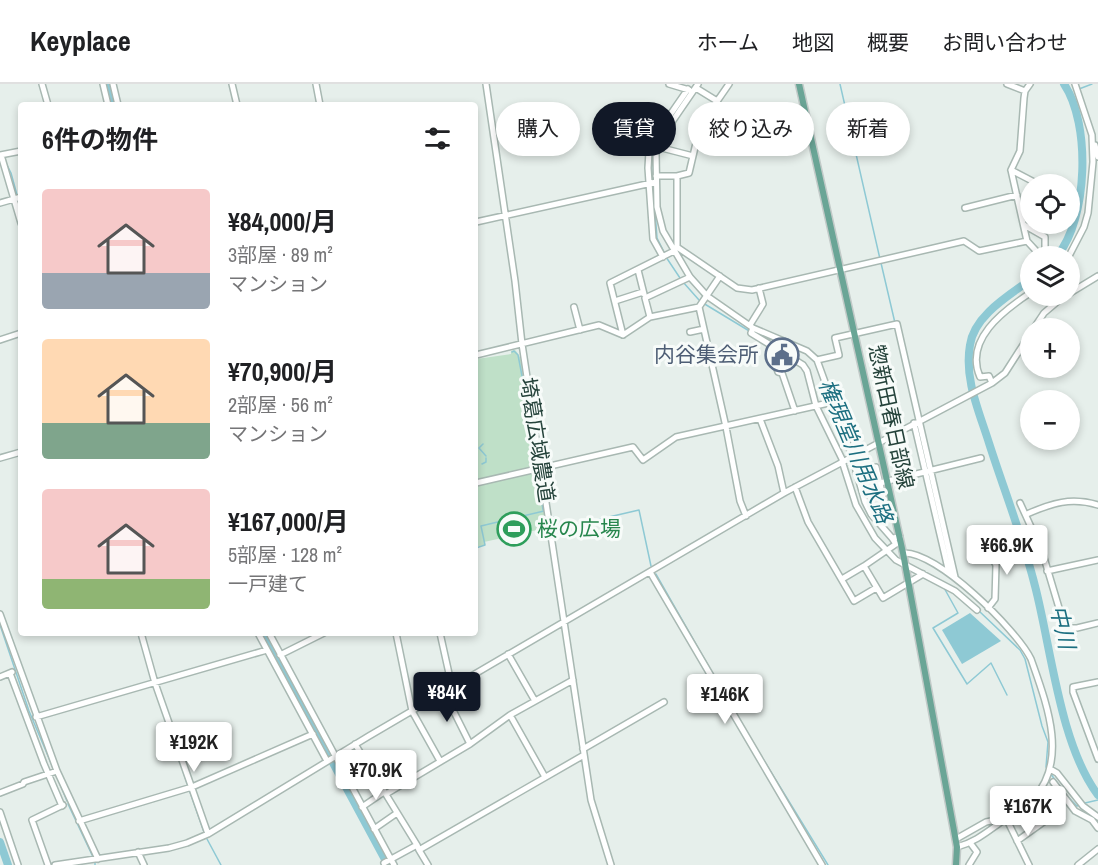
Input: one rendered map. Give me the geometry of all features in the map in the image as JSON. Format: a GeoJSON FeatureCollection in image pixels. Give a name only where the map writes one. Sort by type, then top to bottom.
{"type":"FeatureCollection","features":[{"type":"Feature","properties":{"kind":"main road","name":"惣新田春日部線"},"geometry":{"type":"LineString","coordinates":[[799,84],[888,481],[896,538],[905,561],[957,843],[956,865]]}},
{"type":"Feature","properties":{"kind":"street"},"geometry":{"type":"LineString","coordinates":[[42,84],[47,102]]}},
{"type":"Feature","properties":{"kind":"street"},"geometry":{"type":"LineString","coordinates":[[103,84],[107,102]]}},
{"type":"Feature","properties":{"kind":"street"},"geometry":{"type":"LineString","coordinates":[[113,84],[117,102]]}},
{"type":"Feature","properties":{"kind":"street"},"geometry":{"type":"LineString","coordinates":[[232,84],[236,102]]}},
{"type":"Feature","properties":{"kind":"street"},"geometry":{"type":"LineString","coordinates":[[316,84],[319,102]]}},
{"type":"Feature","properties":{"kind":"street","name":"埼葛広域農道"},"geometry":{"type":"LineString","coordinates":[[486,84],[522,344],[591,800],[611,865]]}},
{"type":"Feature","properties":{"kind":"street"},"geometry":{"type":"LineString","coordinates":[[669,84],[694,88],[717,101],[729,84]]}},
{"type":"Feature","properties":{"kind":"street"},"geometry":{"type":"LineString","coordinates":[[1008,84],[1025,91]]}},
{"type":"Feature","properties":{"kind":"street"},"geometry":{"type":"LineString","coordinates":[[1020,208],[1011,170],[1020,151],[1025,91],[1030,84]]}},
{"type":"Feature","properties":{"kind":"street"},"geometry":{"type":"LineString","coordinates":[[1075,84],[1098,156]]}},
{"type":"Feature","properties":{"kind":"street"},"geometry":{"type":"LineString","coordinates":[[676,115],[694,88]]}},
{"type":"Feature","properties":{"kind":"street"},"geometry":{"type":"LineString","coordinates":[[676,110],[694,88]]}},
{"type":"Feature","properties":{"kind":"street"},"geometry":{"type":"LineString","coordinates":[[1074,246],[1088,213],[1093,162],[1092,135]]}},
{"type":"Feature","properties":{"kind":"street"},"geometry":{"type":"LineString","coordinates":[[18,152],[1,155],[18,213]]}},
{"type":"Feature","properties":{"kind":"street"},"geometry":{"type":"LineString","coordinates":[[649,156],[653,239],[663,257]]}},
{"type":"Feature","properties":{"kind":"street"},"geometry":{"type":"LineString","coordinates":[[657,156],[659,218],[663,231],[690,277],[707,296],[752,327],[807,351],[818,362],[833,402],[848,482],[874,538],[923,574],[955,591],[976,610]]}},
{"type":"Feature","properties":{"kind":"street"},"geometry":{"type":"LineString","coordinates":[[478,222],[689,173],[693,156]]}},
{"type":"Feature","properties":{"kind":"street"},"geometry":{"type":"LineString","coordinates":[[1011,170],[1020,175]]}},
{"type":"Feature","properties":{"kind":"street"},"geometry":{"type":"LineString","coordinates":[[675,249],[677,176]]}},
{"type":"Feature","properties":{"kind":"street"},"geometry":{"type":"LineString","coordinates":[[965,207],[1017,195]]}},
{"type":"Feature","properties":{"kind":"street"},"geometry":{"type":"LineString","coordinates":[[0,204],[18,198]]}},
{"type":"Feature","properties":{"kind":"street"},"geometry":{"type":"LineString","coordinates":[[1026,234],[1027,241],[1042,252],[1045,237],[1040,234]]}},
{"type":"Feature","properties":{"kind":"street"},"geometry":{"type":"LineString","coordinates":[[675,249],[737,288],[752,290],[963,241],[979,250],[1027,241]]}},
{"type":"Feature","properties":{"kind":"street"},"geometry":{"type":"LineString","coordinates":[[623,335],[610,283],[675,249]]}},
{"type":"Feature","properties":{"kind":"street"},"geometry":{"type":"LineString","coordinates":[[638,270],[650,317]]}},
{"type":"Feature","properties":{"kind":"street"},"geometry":{"type":"LineString","coordinates":[[623,335],[650,317],[699,306],[720,276]]}},
{"type":"Feature","properties":{"kind":"street"},"geometry":{"type":"LineString","coordinates":[[1080,286],[1098,276]]}},
{"type":"Feature","properties":{"kind":"street"},"geometry":{"type":"LineString","coordinates":[[615,301],[644,295],[690,277]]}},
{"type":"Feature","properties":{"kind":"street"},"geometry":{"type":"LineString","coordinates":[[759,288],[763,304],[751,333],[800,362],[806,369],[816,406],[845,460],[856,473],[871,514],[896,538],[896,544],[889,551],[842,579]]}},
{"type":"Feature","properties":{"kind":"street"},"geometry":{"type":"LineString","coordinates":[[991,384],[989,376],[980,377],[978,373],[976,357],[978,346],[1005,310],[1020,300]]}},
{"type":"Feature","properties":{"kind":"street"},"geometry":{"type":"LineString","coordinates":[[699,306],[740,501],[746,516]]}},
{"type":"Feature","properties":{"kind":"street"},"geometry":{"type":"LineString","coordinates":[[574,308],[580,330]]}},
{"type":"Feature","properties":{"kind":"street"},"geometry":{"type":"LineString","coordinates":[[806,369],[839,355],[835,338],[897,324],[952,575]]}},
{"type":"Feature","properties":{"kind":"street"},"geometry":{"type":"LineString","coordinates":[[478,355],[599,326],[623,335]]}},
{"type":"Feature","properties":{"kind":"street"},"geometry":{"type":"LineString","coordinates":[[690,332],[704,329]]}},
{"type":"Feature","properties":{"kind":"street"},"geometry":{"type":"LineString","coordinates":[[0,340],[18,334]]}},
{"type":"Feature","properties":{"kind":"street"},"geometry":{"type":"LineString","coordinates":[[769,344],[774,337]]}},
{"type":"Feature","properties":{"kind":"street"},"geometry":{"type":"LineString","coordinates":[[769,344],[795,411]]}},
{"type":"Feature","properties":{"kind":"street"},"geometry":{"type":"LineString","coordinates":[[55,865],[187,843],[208,834],[355,744],[784,493],[991,384],[1005,373],[1020,350]]}},
{"type":"Feature","properties":{"kind":"street"},"geometry":{"type":"LineString","coordinates":[[478,483],[633,447],[643,460],[676,437],[833,402]]}},
{"type":"Feature","properties":{"kind":"street"},"geometry":{"type":"LineString","coordinates":[[760,419],[778,466],[784,493]]}},
{"type":"Feature","properties":{"kind":"street"},"geometry":{"type":"LineString","coordinates":[[0,458],[18,453]]}},
{"type":"Feature","properties":{"kind":"street"},"geometry":{"type":"LineString","coordinates":[[879,483],[981,458]]}},
{"type":"Feature","properties":{"kind":"street"},"geometry":{"type":"LineString","coordinates":[[856,473],[876,466],[883,496]]}},
{"type":"Feature","properties":{"kind":"street"},"geometry":{"type":"LineString","coordinates":[[795,487],[808,522],[854,601],[876,588]]}},
{"type":"Feature","properties":{"kind":"street"},"geometry":{"type":"LineString","coordinates":[[1027,514],[1054,503],[1086,502],[1098,505]]}},
{"type":"Feature","properties":{"kind":"street"},"geometry":{"type":"LineString","coordinates":[[1020,503],[1042,551],[1065,628],[1098,623]]}},
{"type":"Feature","properties":{"kind":"street"},"geometry":{"type":"LineString","coordinates":[[905,561],[912,553],[952,575],[1018,640],[1031,659],[1051,728],[1053,740],[1050,769],[1044,784],[1031,801],[971,844],[957,843]]}},
{"type":"Feature","properties":{"kind":"street"},"geometry":{"type":"LineString","coordinates":[[984,553],[991,556],[996,565],[995,599],[988,608]]}},
{"type":"Feature","properties":{"kind":"street"},"geometry":{"type":"LineString","coordinates":[[1047,571],[1098,560]]}},
{"type":"Feature","properties":{"kind":"street"},"geometry":{"type":"LineString","coordinates":[[864,566],[883,598],[923,574]]}},
{"type":"Feature","properties":{"kind":"street"},"geometry":{"type":"LineString","coordinates":[[650,572],[822,865]]}},
{"type":"Feature","properties":{"kind":"street"},"geometry":{"type":"LineString","coordinates":[[0,614],[57,771],[98,859]]}},
{"type":"Feature","properties":{"kind":"street"},"geometry":{"type":"LineString","coordinates":[[142,636],[155,683],[208,834]]}},
{"type":"Feature","properties":{"kind":"street"},"geometry":{"type":"LineString","coordinates":[[260,636],[313,734],[362,807],[390,862],[545,777],[664,702]]}},
{"type":"Feature","properties":{"kind":"street"},"geometry":{"type":"LineString","coordinates":[[270,636],[331,759]]}},
{"type":"Feature","properties":{"kind":"street"},"geometry":{"type":"LineString","coordinates":[[280,655],[318,636]]}},
{"type":"Feature","properties":{"kind":"street"},"geometry":{"type":"LineString","coordinates":[[397,636],[412,711],[440,760]]}},
{"type":"Feature","properties":{"kind":"street"},"geometry":{"type":"LineString","coordinates":[[441,636],[452,687]]}},
{"type":"Feature","properties":{"kind":"street"},"geometry":{"type":"LineString","coordinates":[[36,717],[267,650]]}},
{"type":"Feature","properties":{"kind":"street"},"geometry":{"type":"LineString","coordinates":[[508,654],[535,701]]}},
{"type":"Feature","properties":{"kind":"street"},"geometry":{"type":"LineString","coordinates":[[0,677],[19,670]]}},
{"type":"Feature","properties":{"kind":"street"},"geometry":{"type":"LineString","coordinates":[[10,673],[62,806]]}},
{"type":"Feature","properties":{"kind":"street"},"geometry":{"type":"LineString","coordinates":[[362,807],[573,680]]}},
{"type":"Feature","properties":{"kind":"street"},"geometry":{"type":"LineString","coordinates":[[1098,682],[1073,687],[1073,692],[1098,759]]}},
{"type":"Feature","properties":{"kind":"street"},"geometry":{"type":"LineString","coordinates":[[444,692],[470,744]]}},
{"type":"Feature","properties":{"kind":"street"},"geometry":{"type":"LineString","coordinates":[[510,716],[545,777]]}},
{"type":"Feature","properties":{"kind":"street"},"geometry":{"type":"LineString","coordinates":[[79,821],[192,787],[313,734]]}},
{"type":"Feature","properties":{"kind":"street"},"geometry":{"type":"LineString","coordinates":[[355,744],[428,865]]}},
{"type":"Feature","properties":{"kind":"street"},"geometry":{"type":"LineString","coordinates":[[1050,769],[1057,773],[1079,801],[1098,817]]}},
{"type":"Feature","properties":{"kind":"street"},"geometry":{"type":"LineString","coordinates":[[0,793],[57,771]]}},
{"type":"Feature","properties":{"kind":"street"},"geometry":{"type":"LineString","coordinates":[[1053,782],[1075,811],[1092,820],[1098,828]]}},
{"type":"Feature","properties":{"kind":"street"},"geometry":{"type":"LineString","coordinates":[[1017,841],[1045,821],[1042,813],[1031,801]]}},
{"type":"Feature","properties":{"kind":"street"},"geometry":{"type":"LineString","coordinates":[[48,865],[32,820],[70,802]]}},
{"type":"Feature","properties":{"kind":"street"},"geometry":{"type":"LineString","coordinates":[[0,812],[18,865]]}},
{"type":"Feature","properties":{"kind":"street"},"geometry":{"type":"LineString","coordinates":[[374,829],[398,813]]}},
{"type":"Feature","properties":{"kind":"street"},"geometry":{"type":"LineString","coordinates":[[957,843],[986,822],[1006,818]]}},
{"type":"Feature","properties":{"kind":"street"},"geometry":{"type":"LineString","coordinates":[[1006,818],[1029,865]]}},
{"type":"Feature","properties":{"kind":"street"},"geometry":{"type":"LineString","coordinates":[[969,865],[976,852],[971,844]]}},
{"type":"Feature","properties":{"kind":"street"},"geometry":{"type":"LineString","coordinates":[[1077,865],[1098,849]]}},
{"type":"Feature","properties":{"kind":"street"},"geometry":{"type":"LineString","coordinates":[[138,852],[144,865]]}},
{"type":"Feature","properties":{"kind":"green space"},"geometry":{"type":"Polygon","coordinates":[[[515,350],[518,354],[525,375],[529,403],[524,407],[525,415],[539,474],[546,528],[484,542],[484,545],[478,546],[478,359],[511,354],[511,351],[515,350]]]}},
{"type":"Feature","properties":{"kind":"water"},"geometry":{"type":"Polygon","coordinates":[[[970,613],[1001,641],[962,664],[942,630],[970,613]]]}},
{"type":"Feature","properties":{"kind":"waterway"},"geometry":{"type":"LineString","coordinates":[[107,84],[111,102]]}},
{"type":"Feature","properties":{"kind":"waterway"},"geometry":{"type":"LineString","coordinates":[[840,84],[880,259]]}},
{"type":"Feature","properties":{"kind":"waterway","name":"中川"},"geometry":{"type":"LineString","coordinates":[[1063,246],[1075,219],[1082,171],[1079,123],[1073,101],[1064,84]]}},
{"type":"Feature","properties":{"kind":"waterway"},"geometry":{"type":"LineString","coordinates":[[1079,89],[1092,84]]}},
{"type":"Feature","properties":{"kind":"waterway","name":"権現堂川用水路"},"geometry":{"type":"LineString","coordinates":[[652,179],[653,156]]}},
{"type":"Feature","properties":{"kind":"waterway"},"geometry":{"type":"LineString","coordinates":[[6,163],[17,195]]}},
{"type":"Feature","properties":{"kind":"waterway","name":"権現堂川用水路"},"geometry":{"type":"LineString","coordinates":[[653,184],[657,238],[664,252]]}},
{"type":"Feature","properties":{"kind":"waterway","name":"権現堂川用水路"},"geometry":{"type":"LineString","coordinates":[[666,257],[680,278]]}},
{"type":"Feature","properties":{"kind":"waterway"},"geometry":{"type":"LineString","coordinates":[[881,263],[895,323]]}},
{"type":"Feature","properties":{"kind":"waterway","name":"権現堂川用水路"},"geometry":{"type":"LineString","coordinates":[[683,282],[699,300]]}},
{"type":"Feature","properties":{"kind":"waterway","name":"中川"},"geometry":{"type":"LineString","coordinates":[[1020,287],[993,308],[978,325],[970,345],[969,370],[977,407],[1030,568],[1058,695],[1074,750],[1098,795]]}},
{"type":"Feature","properties":{"kind":"waterway","name":"権現堂川用水路"},"geometry":{"type":"LineString","coordinates":[[703,303],[751,332]]}},
{"type":"Feature","properties":{"kind":"waterway"},"geometry":{"type":"LineString","coordinates":[[512,352],[518,355],[527,402]]}},
{"type":"Feature","properties":{"kind":"waterway"},"geometry":{"type":"LineString","coordinates":[[483,444],[479,448],[486,456]]}},
{"type":"Feature","properties":{"kind":"waterway"},"geometry":{"type":"LineString","coordinates":[[482,464],[486,462],[486,458]]}},
{"type":"Feature","properties":{"kind":"waterway"},"geometry":{"type":"LineString","coordinates":[[538,476],[543,510]]}},
{"type":"Feature","properties":{"kind":"waterway"},"geometry":{"type":"LineString","coordinates":[[554,517],[557,529],[639,510],[651,566]]}},
{"type":"Feature","properties":{"kind":"waterway"},"geometry":{"type":"LineString","coordinates":[[478,547],[485,545],[481,526],[544,511]]}},
{"type":"Feature","properties":{"kind":"waterway"},"geometry":{"type":"LineString","coordinates":[[656,574],[733,709]]}},
{"type":"Feature","properties":{"kind":"waterway"},"geometry":{"type":"LineString","coordinates":[[943,586],[958,613],[933,628],[967,684],[991,663],[1007,695]]}},
{"type":"Feature","properties":{"kind":"waterway","name":"権現堂川用水路"},"geometry":{"type":"LineString","coordinates":[[979,611],[1020,650],[1025,659],[1048,742],[1046,767],[1048,769]]}},
{"type":"Feature","properties":{"kind":"waterway"},"geometry":{"type":"LineString","coordinates":[[0,625],[29,711],[54,770]]}},
{"type":"Feature","properties":{"kind":"waterway"},"geometry":{"type":"LineString","coordinates":[[139,636],[141,644]]}},
{"type":"Feature","properties":{"kind":"waterway"},"geometry":{"type":"LineString","coordinates":[[265,636],[388,865]]}},
{"type":"Feature","properties":{"kind":"waterway"},"geometry":{"type":"LineString","coordinates":[[755,746],[828,865]]}},
{"type":"Feature","properties":{"kind":"waterway"},"geometry":{"type":"LineString","coordinates":[[183,771],[188,786]]}},
{"type":"Feature","properties":{"kind":"waterway","name":"権現堂川用水路"},"geometry":{"type":"LineString","coordinates":[[1050,773],[1062,789]]}},
{"type":"Feature","properties":{"kind":"waterway"},"geometry":{"type":"LineString","coordinates":[[56,774],[67,801]]}},
{"type":"Feature","properties":{"kind":"waterway"},"geometry":{"type":"LineString","coordinates":[[190,792],[204,832]]}},
{"type":"Feature","properties":{"kind":"waterway","name":"権現堂川用水路"},"geometry":{"type":"LineString","coordinates":[[1066,795],[1077,806],[1080,805]]}},
{"type":"Feature","properties":{"kind":"waterway","name":"権現堂川用水路"},"geometry":{"type":"LineString","coordinates":[[1085,803],[1098,800]]}},
{"type":"Feature","properties":{"kind":"waterway"},"geometry":{"type":"LineString","coordinates":[[68,804],[93,857]]}},
{"type":"Feature","properties":{"kind":"waterway"},"geometry":{"type":"LineString","coordinates":[[207,839],[221,865]]}},
{"type":"Feature","properties":{"kind":"waterway"},"geometry":{"type":"LineString","coordinates":[[0,842],[8,865]]}},
{"type":"Feature","properties":{"kind":"place","name":"内谷集会所"},"geometry":{"type":"Point","coordinates":[782,355]}},
{"type":"Feature","properties":{"kind":"place","name":"桜の広場"},"geometry":{"type":"Point","coordinates":[514,529]}}]}
